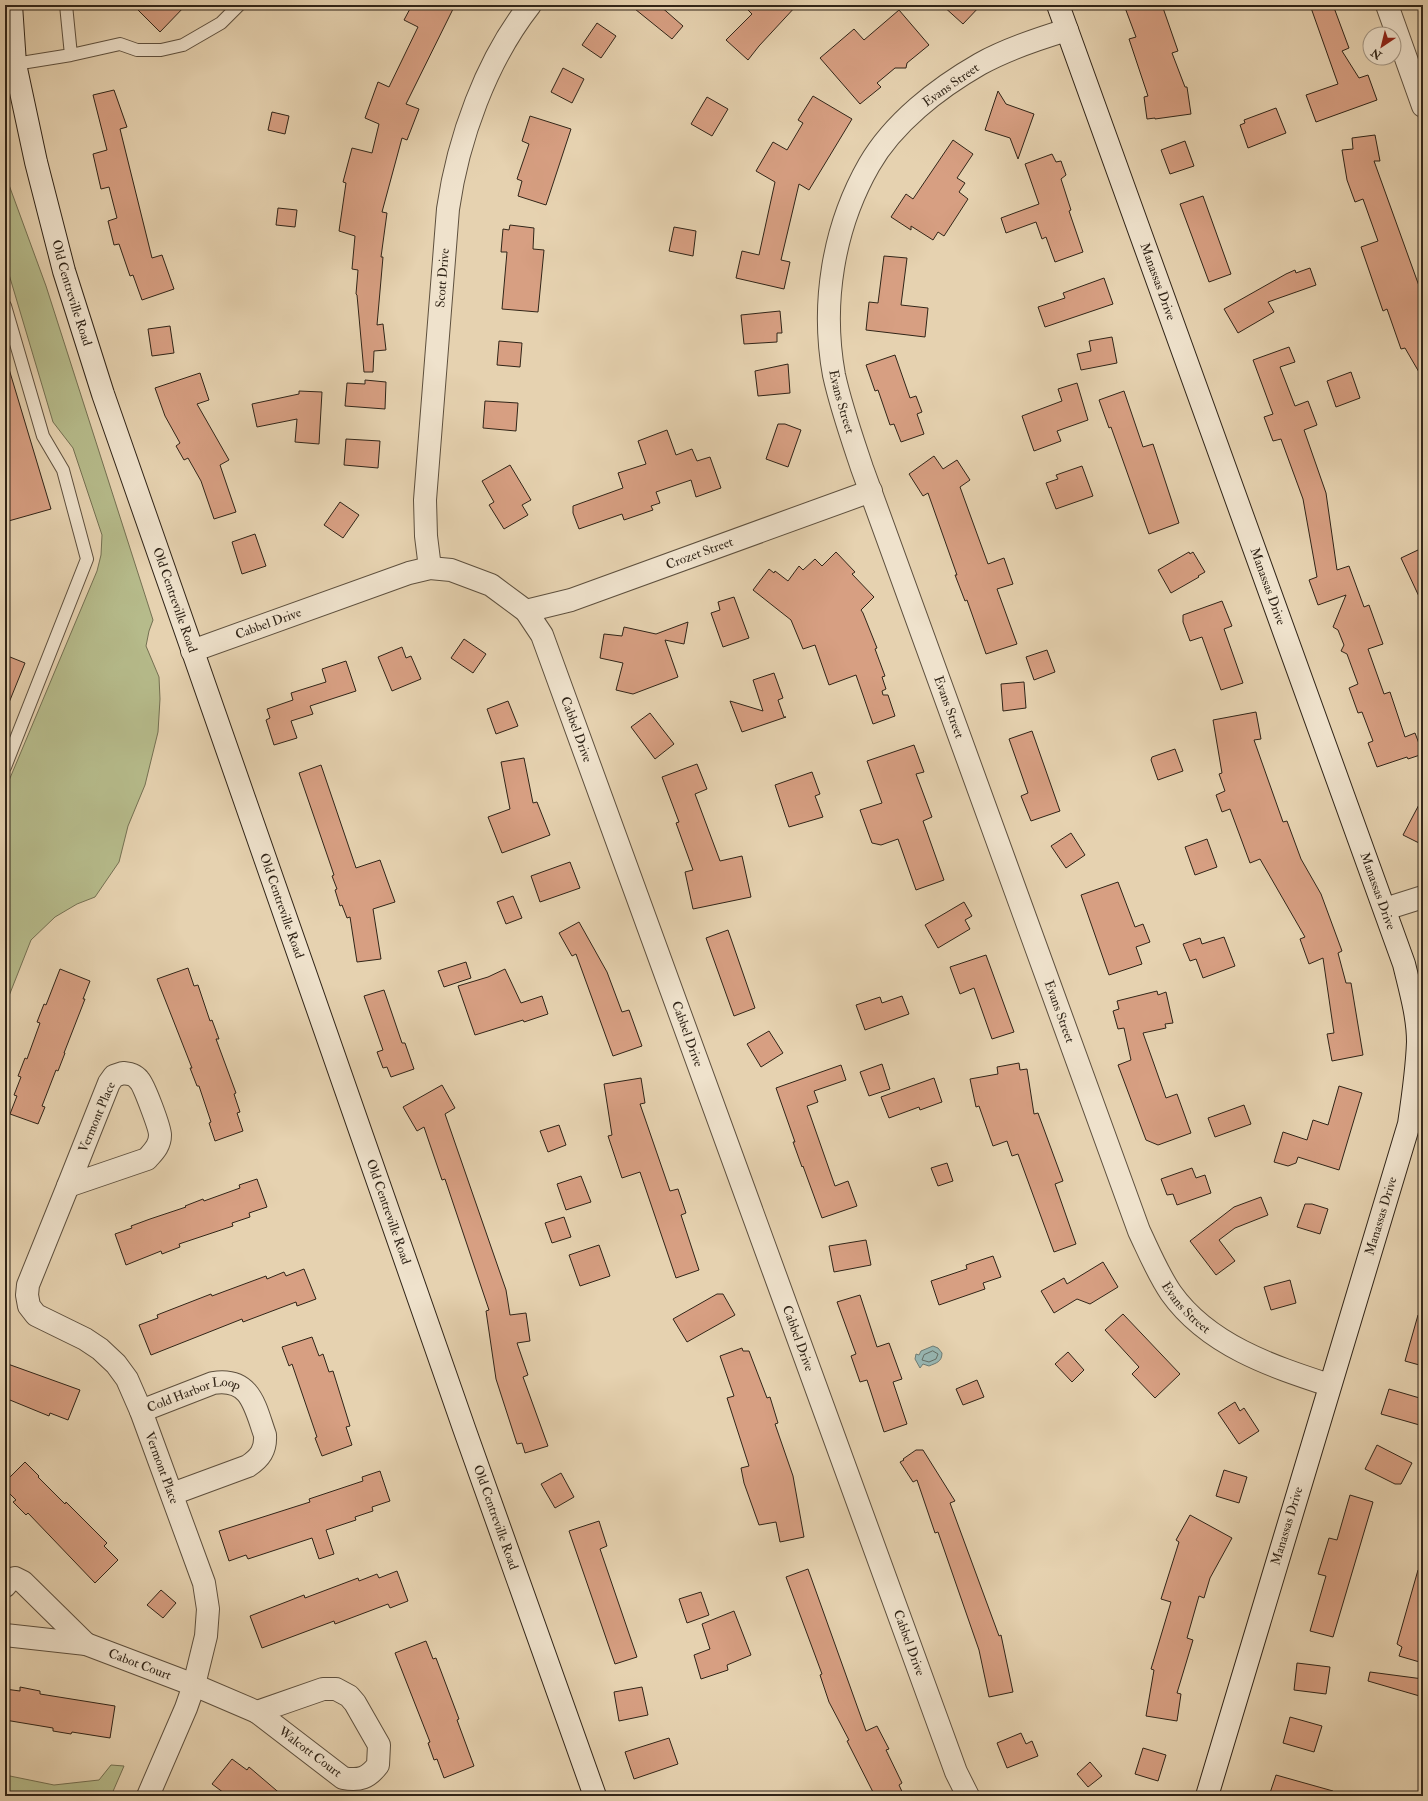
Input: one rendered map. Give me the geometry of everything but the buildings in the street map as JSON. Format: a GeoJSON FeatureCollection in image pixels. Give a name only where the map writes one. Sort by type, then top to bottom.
{"type":"FeatureCollection","features":[{"type":"Feature","properties":{"kind":"street","name":"Old Centreville Road"},"geometry":{"type":"LineString","coordinates":[[10,5],[15,64],[36,162],[64,271],[103,394],[465,1431],[595,1796]]}},
{"type":"Feature","properties":{"kind":"street","name":"Scott Drive"},"geometry":{"type":"LineString","coordinates":[[430,568],[426,536],[425,500],[448,209],[452,182],[463,138],[479,95],[504,46],[530,5]]}},
{"type":"Feature","properties":{"kind":"street","name":"Manassas Drive"},"geometry":{"type":"LineString","coordinates":[[1058,5],[1385,909],[1404,964],[1414,1006],[1418,1041],[1416,1082],[1408,1124],[1207,1796]]}},
{"type":"Feature","properties":{"kind":"street"},"geometry":{"type":"LineString","coordinates":[[1387,5],[1423,106]]}},
{"type":"Feature","properties":{"kind":"street","name":"Evans Street"},"geometry":{"type":"LineString","coordinates":[[1066,30],[1024,44],[980,64],[942,88],[917,109],[889,139],[870,164],[852,199],[842,228],[833,266],[830,290],[830,332],[834,375],[844,414],[871,491],[1138,1231],[1157,1270],[1172,1294],[1190,1314],[1210,1332],[1233,1347],[1254,1358],[1330,1385]]}},
{"type":"Feature","properties":{"kind":"street","name":"Crozet Street"},"geometry":{"type":"LineString","coordinates":[[526,611],[571,600],[871,491]]}},
{"type":"Feature","properties":{"kind":"street","name":"Cabbel Drive"},"geometry":{"type":"LineString","coordinates":[[192,652],[409,573],[430,568],[451,570],[491,585],[526,611],[542,635],[956,1772],[968,1796]]}},
{"type":"Feature","properties":{"kind":"street"},"geometry":{"type":"LineString","coordinates":[[1385,909],[1423,896]]}},
{"type":"Feature","properties":{"kind":"street","name":"Vermont Place"},"geometry":{"type":"LineString","coordinates":[[68,1186],[147,1159],[156,1150],[160,1136],[159,1127],[140,1081],[132,1074],[123,1073],[114,1076],[109,1084],[28,1285],[26,1295],[29,1306],[36,1315],[85,1339],[100,1349],[116,1364],[127,1379],[141,1411],[204,1583],[208,1610],[206,1636],[194,1685],[186,1708],[148,1796]]}},
{"type":"Feature","properties":{"kind":"street","name":"Cold Harbor Loop"},"geometry":{"type":"LineString","coordinates":[[141,1411],[213,1384],[223,1382],[240,1386],[251,1397],[265,1435],[262,1454],[256,1461],[248,1466],[172,1494]]}},
{"type":"Feature","properties":{"kind":"street","name":"Cabot Court"},"geometry":{"type":"LineString","coordinates":[[5,1586],[10,1580],[15,1578],[23,1582],[86,1644]]}},
{"type":"Feature","properties":{"kind":"street","name":"Cabot Court"},"geometry":{"type":"LineString","coordinates":[[5,1635],[86,1644],[194,1685]]}},
{"type":"Feature","properties":{"kind":"street","name":"Walcott Court"},"geometry":{"type":"LineString","coordinates":[[194,1685],[257,1712],[343,1778],[354,1780],[365,1778],[378,1765],[379,1745],[349,1696],[336,1690],[323,1689],[257,1712]]}},
{"type":"Feature","properties":{"kind":"lane"},"geometry":{"type":"LineString","coordinates":[[66,5],[71,55]]}},
{"type":"Feature","properties":{"kind":"lane"},"geometry":{"type":"LineString","coordinates":[[15,64],[71,55],[120,44],[137,50],[161,50],[183,45],[221,23],[239,5]]}},
{"type":"Feature","properties":{"kind":"lane"},"geometry":{"type":"LineString","coordinates":[[5,306],[43,436],[64,470],[87,559],[5,766]]}},
{"type":"Feature","properties":{"kind":"green space"},"geometry":{"type":"Polygon","coordinates":[[[5,174],[46,286],[153,620],[146,646],[159,677],[160,699],[158,732],[145,785],[128,826],[119,862],[95,897],[77,904],[55,917],[31,940],[5,1006],[5,790],[97,571],[101,555],[102,535],[73,448],[53,422],[5,261],[5,174]]]}},
{"type":"Feature","properties":{"kind":"green space"},"geometry":{"type":"Polygon","coordinates":[[[111,1765],[124,1766],[111,1796],[5,1796],[5,1775],[54,1785],[99,1780],[111,1765]]]}},
{"type":"Feature","properties":{"kind":"water"},"geometry":{"type":"Polygon","coordinates":[[[933,1346],[938,1348],[942,1353],[941,1358],[938,1362],[929,1366],[923,1364],[920,1368],[915,1359],[916,1354],[919,1355],[921,1351],[933,1346]]]}}]}
